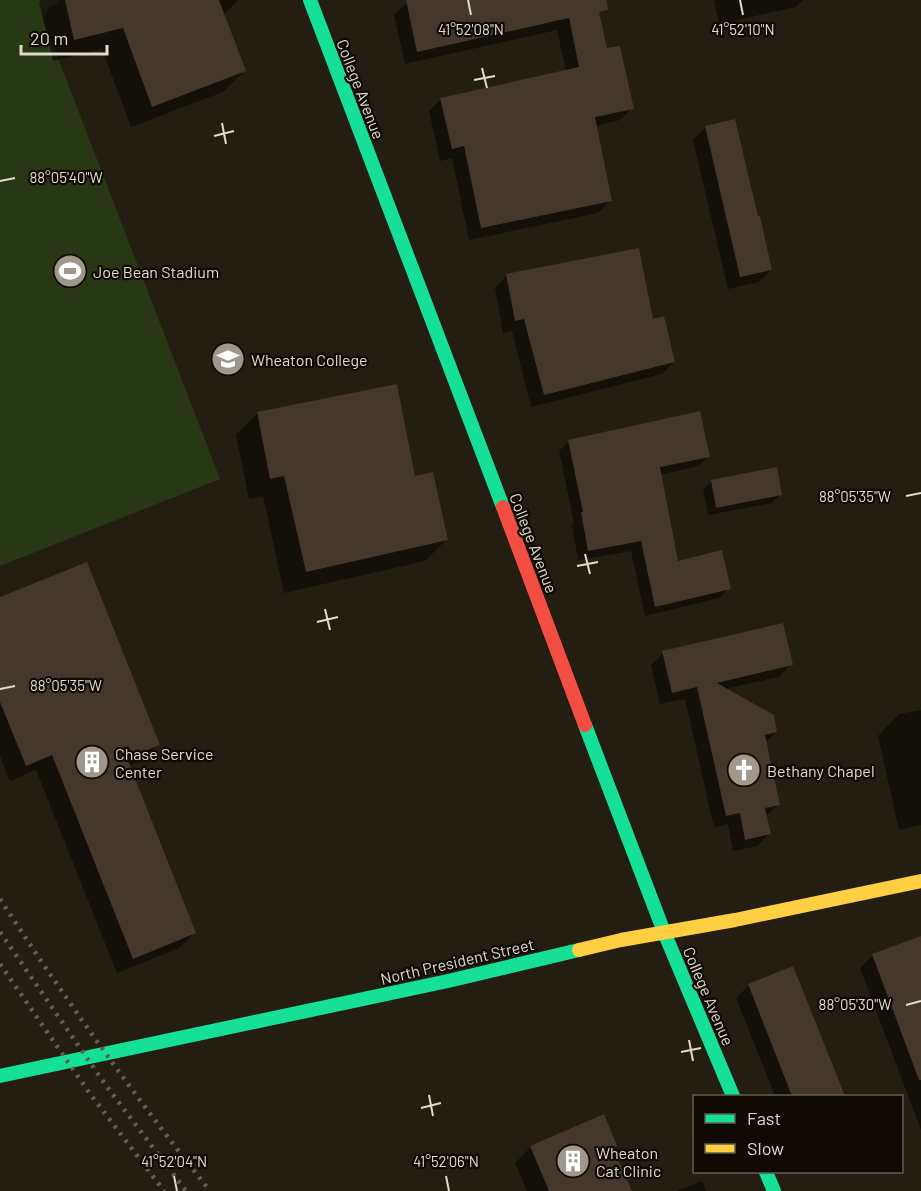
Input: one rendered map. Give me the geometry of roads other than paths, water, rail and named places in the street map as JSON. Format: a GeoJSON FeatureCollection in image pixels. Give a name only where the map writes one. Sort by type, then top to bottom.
{"type":"FeatureCollection","features":[{"type":"Feature","properties":{"kind":"street","name":"College Avenue"},"geometry":{"type":"LineString","coordinates":[[310,0],[664,932],[734,1095]]}},
{"type":"Feature","properties":{"kind":"street","name":"North President Street"},"geometry":{"type":"LineString","coordinates":[[0,1076],[448,981],[621,940],[735,920],[921,881]]}},
{"type":"Feature","properties":{"kind":"street"},"geometry":{"type":"LineString","coordinates":[[766,1173],[774,1191]]}},
{"type":"Feature","properties":{"kind":"railway"},"geometry":{"type":"LineString","coordinates":[[0,899],[101,1047],[210,1191]]}},
{"type":"Feature","properties":{"kind":"railway"},"geometry":{"type":"LineString","coordinates":[[0,932],[107,1087],[186,1191]]}},
{"type":"Feature","properties":{"kind":"railway"},"geometry":{"type":"LineString","coordinates":[[0,964],[88,1091],[164,1191]]}},
{"type":"Feature","properties":{"kind":"place","name":"Joe Bean Stadium"},"geometry":{"type":"Point","coordinates":[70,271]}},
{"type":"Feature","properties":{"kind":"place","name":"Wheaton College"},"geometry":{"type":"Point","coordinates":[228,359]}},
{"type":"Feature","properties":{"kind":"place","name":"Chase Service Center"},"geometry":{"type":"Point","coordinates":[92,762]}},
{"type":"Feature","properties":{"kind":"place","name":"Bethany Chapel"},"geometry":{"type":"Point","coordinates":[744,770]}},
{"type":"Feature","properties":{"kind":"place","name":"Wheaton Cat Clinic"},"geometry":{"type":"Point","coordinates":[573,1161]}}]}
